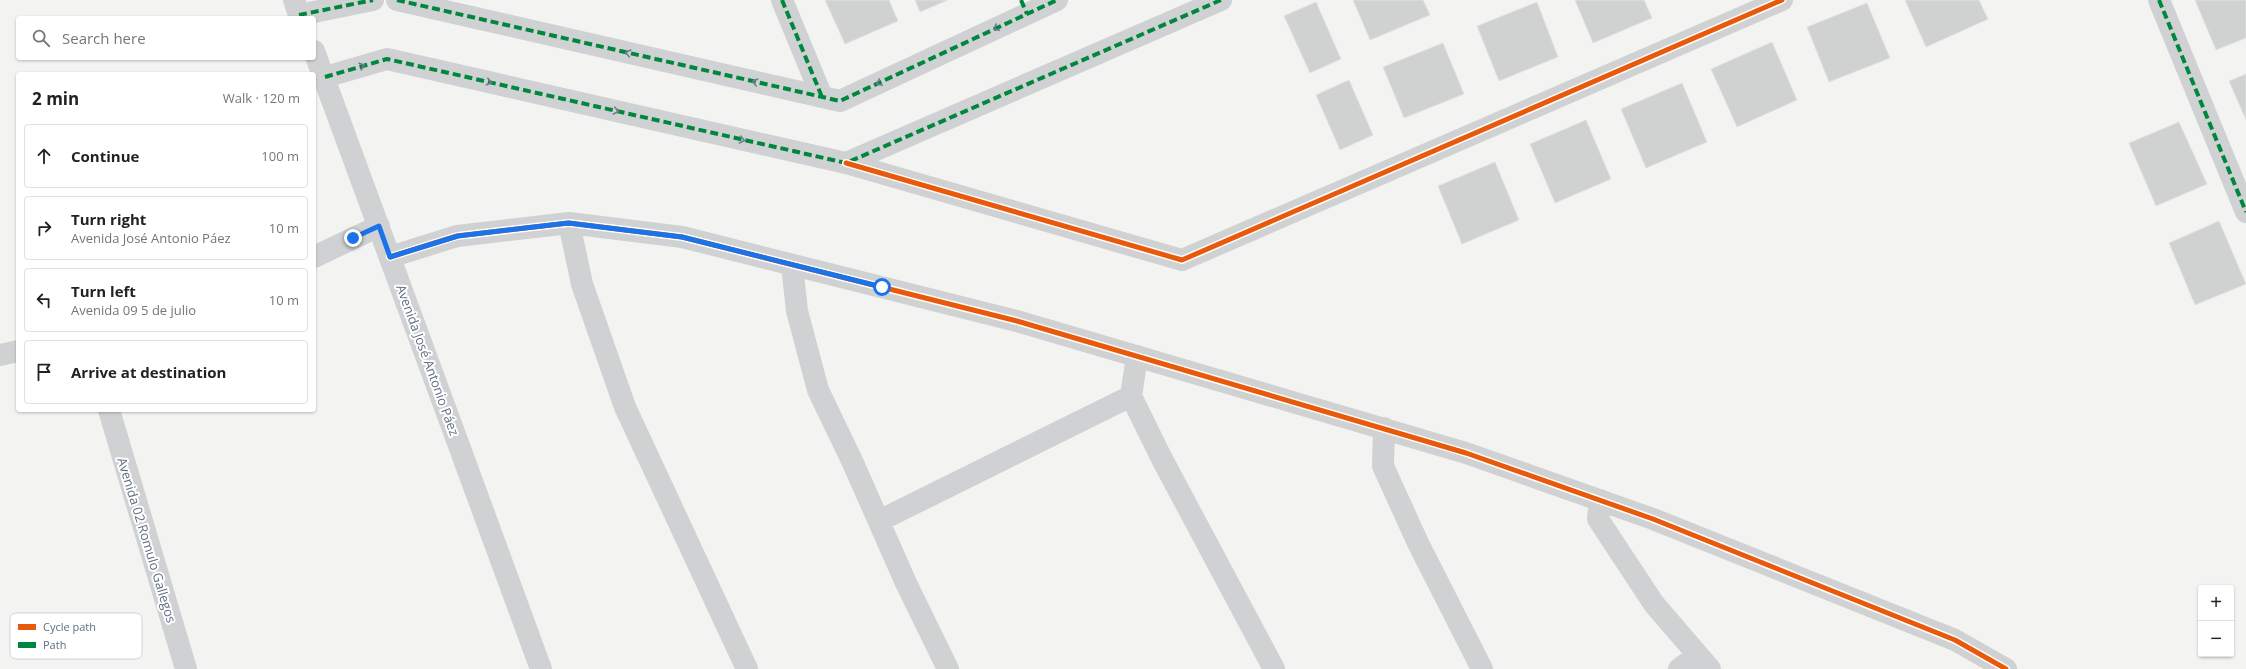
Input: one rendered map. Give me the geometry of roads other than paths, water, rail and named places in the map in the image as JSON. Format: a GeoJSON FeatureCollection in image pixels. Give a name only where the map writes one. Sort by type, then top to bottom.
{"type":"FeatureCollection","features":[{"type":"Feature","properties":{"kind":"street"},"geometry":{"type":"LineString","coordinates":[[298,11],[373,0]]}},
{"type":"Feature","properties":{"kind":"street"},"geometry":{"type":"LineString","coordinates":[[397,0],[840,101],[1024,7],[1057,0]]}},
{"type":"Feature","properties":{"kind":"street"},"geometry":{"type":"LineString","coordinates":[[782,0],[822,97]]}},
{"type":"Feature","properties":{"kind":"street"},"geometry":{"type":"LineString","coordinates":[[846,163],[1221,0]]}},
{"type":"Feature","properties":{"kind":"street"},"geometry":{"type":"LineString","coordinates":[[325,77],[387,59],[846,163],[1182,260],[1782,0]]}},
{"type":"Feature","properties":{"kind":"street"},"geometry":{"type":"LineString","coordinates":[[2159,0],[2246,212]]}},
{"type":"Feature","properties":{"kind":"street","name":"Avenida José Antonio Páez"},"geometry":{"type":"LineString","coordinates":[[316,56],[541,669]]}},
{"type":"Feature","properties":{"kind":"street"},"geometry":{"type":"LineString","coordinates":[[390,257],[458,236],[568,223],[682,237],[1018,321],[1466,452],[1660,522],[1955,640],[2006,669]]}},
{"type":"Feature","properties":{"kind":"street"},"geometry":{"type":"LineString","coordinates":[[568,223],[582,284],[625,407],[747,669]]}},
{"type":"Feature","properties":{"kind":"street"},"geometry":{"type":"LineString","coordinates":[[316,256],[379,226]]}},
{"type":"Feature","properties":{"kind":"street"},"geometry":{"type":"LineString","coordinates":[[792,265],[797,311],[818,390],[906,583],[948,669]]}},
{"type":"Feature","properties":{"kind":"street"},"geometry":{"type":"LineString","coordinates":[[0,355],[16,351]]}},
{"type":"Feature","properties":{"kind":"street"},"geometry":{"type":"LineString","coordinates":[[1137,356],[1131,396],[1162,459],[1274,669]]}},
{"type":"Feature","properties":{"kind":"street"},"geometry":{"type":"LineString","coordinates":[[879,521],[1131,396]]}},
{"type":"Feature","properties":{"kind":"street","name":"Avenida 02 Romulo Gallegos"},"geometry":{"type":"LineString","coordinates":[[110,412],[186,669]]}},
{"type":"Feature","properties":{"kind":"street"},"geometry":{"type":"LineString","coordinates":[[1384,428],[1383,466],[1418,543],[1482,669]]}},
{"type":"Feature","properties":{"kind":"street"},"geometry":{"type":"LineString","coordinates":[[1600,500],[1598,519],[1654,604],[1704,662],[1679,669]]}}]}
